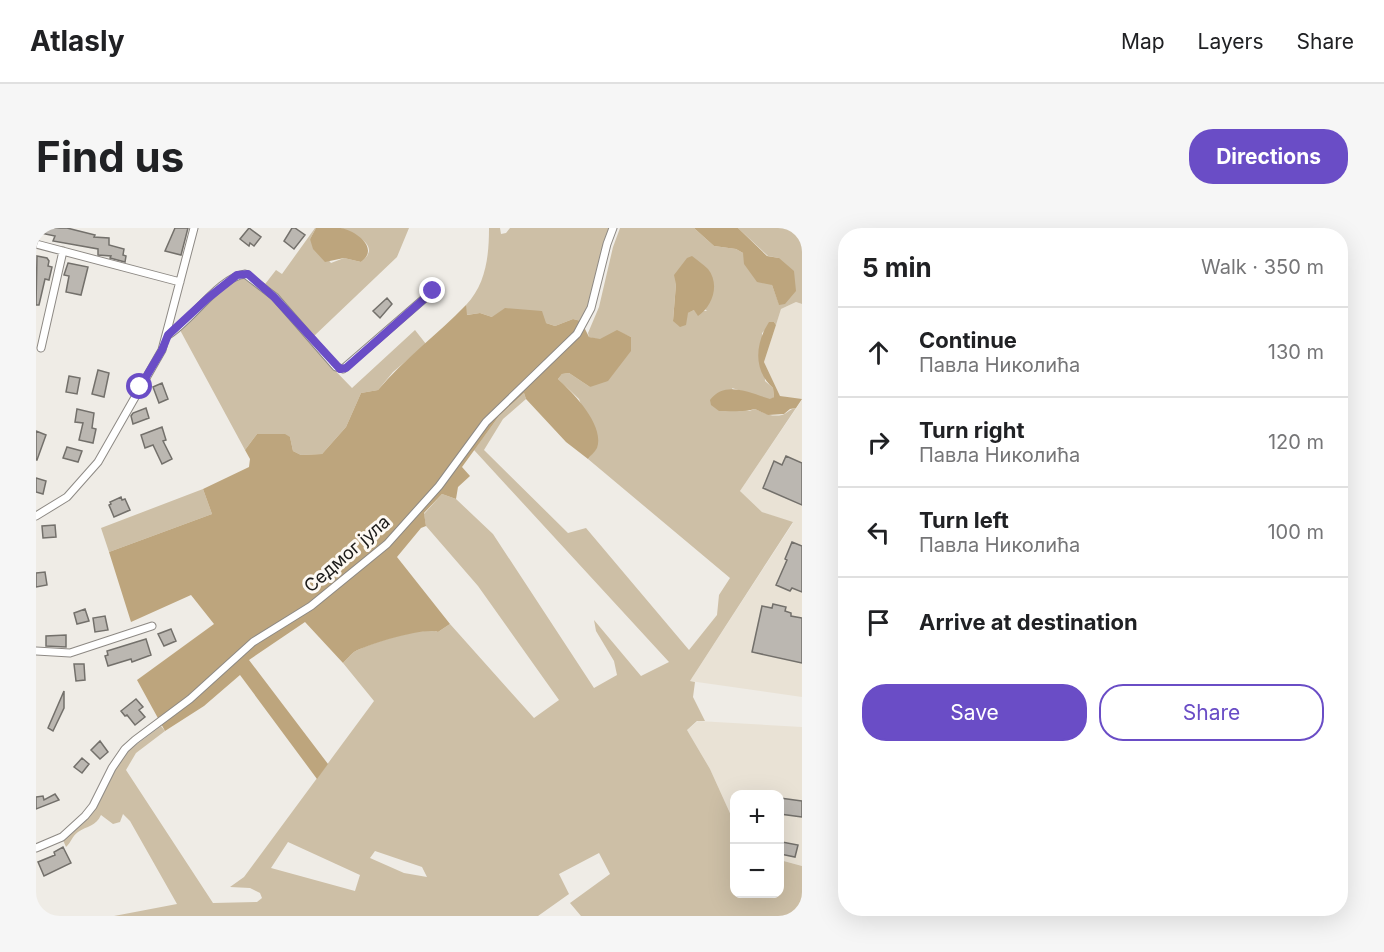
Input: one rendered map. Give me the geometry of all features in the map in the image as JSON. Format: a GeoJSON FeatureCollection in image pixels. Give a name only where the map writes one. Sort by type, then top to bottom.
{"type":"FeatureCollection","features":[{"type":"Feature","properties":{"kind":"street"},"geometry":{"type":"LineString","coordinates":[[36,506],[54,507],[67,497],[98,462],[162,350],[168,335],[194,228]]}},
{"type":"Feature","properties":{"kind":"street","name":"Седмог јула"},"geometry":{"type":"LineString","coordinates":[[36,848],[62,837],[85,816],[93,806],[112,768],[126,748],[135,740],[190,699],[254,642],[311,606],[387,544],[439,486],[486,422],[577,334],[591,308],[607,243],[613,228]]}},
{"type":"Feature","properties":{"kind":"street"},"geometry":{"type":"LineString","coordinates":[[36,244],[180,282]]}},
{"type":"Feature","properties":{"kind":"street"},"geometry":{"type":"LineString","coordinates":[[41,348],[63,251]]}},
{"type":"Feature","properties":{"kind":"street"},"geometry":{"type":"LineString","coordinates":[[168,335],[237,275],[245,274],[274,297],[340,369],[346,368],[433,291]]}},
{"type":"Feature","properties":{"kind":"street"},"geometry":{"type":"LineString","coordinates":[[36,516],[47,508]]}},
{"type":"Feature","properties":{"kind":"street"},"geometry":{"type":"LineString","coordinates":[[36,651],[70,653],[152,626]]}},
{"type":"Feature","properties":{"kind":"shaded area"},"geometry":{"type":"Polygon","coordinates":[[[315,228],[310,239],[331,263],[344,258],[361,262],[369,250],[359,237],[341,228],[409,228],[397,257],[313,337],[327,353],[323,358],[352,388],[415,330],[426,344],[393,372],[378,390],[361,393],[346,427],[322,454],[301,455],[293,451],[290,437],[257,434],[245,450],[180,330],[212,298],[230,284],[249,278],[262,288],[276,270],[282,274],[315,228]]]}},
{"type":"Feature","properties":{"kind":"shaded area"},"geometry":{"type":"Polygon","coordinates":[[[316,228],[341,228],[359,236],[367,246],[366,257],[361,262],[344,258],[325,262],[313,249],[310,239],[316,228]]]}},
{"type":"Feature","properties":{"kind":"shaded area"},"geometry":{"type":"Polygon","coordinates":[[[489,228],[500,228],[501,234],[506,233],[510,228],[610,228],[581,321],[573,319],[555,326],[492,317],[480,313],[466,315],[466,305],[478,288],[485,269],[489,228]]]}},
{"type":"Feature","properties":{"kind":"shaded area"},"geometry":{"type":"Polygon","coordinates":[[[620,228],[694,228],[714,246],[736,249],[743,253],[772,285],[779,304],[779,258],[768,256],[738,228],[802,228],[802,304],[796,302],[781,309],[776,325],[774,322],[762,333],[765,381],[773,388],[774,397],[770,400],[732,388],[741,409],[749,411],[755,409],[778,415],[796,408],[740,491],[762,512],[793,522],[690,681],[695,682],[693,697],[705,721],[697,721],[687,730],[710,769],[730,813],[730,898],[784,898],[784,861],[802,866],[802,916],[581,916],[570,903],[610,874],[599,853],[559,874],[569,894],[538,916],[114,916],[177,904],[130,821],[123,814],[120,822],[113,824],[101,815],[94,824],[76,834],[66,847],[63,840],[95,809],[115,770],[129,750],[161,726],[165,731],[136,753],[126,770],[213,903],[257,902],[262,898],[260,893],[250,888],[230,887],[244,877],[374,701],[343,663],[354,652],[383,640],[409,633],[438,632],[450,624],[534,718],[559,700],[478,586],[426,526],[424,514],[442,494],[456,499],[493,534],[594,688],[617,675],[614,661],[596,631],[594,620],[641,676],[669,662],[474,450],[499,416],[524,393],[526,399],[503,419],[484,450],[568,533],[586,528],[689,650],[717,615],[719,595],[730,578],[588,459],[597,447],[579,399],[558,379],[562,374],[569,373],[590,387],[631,337],[617,331],[600,340],[589,337],[588,333],[599,307],[613,247],[620,228]],[[676,284],[673,320],[694,310],[707,311],[676,284]],[[288,842],[271,868],[355,891],[360,875],[288,842]],[[375,851],[370,858],[404,873],[427,877],[422,867],[375,851]]]}},
{"type":"Feature","properties":{"kind":"shaded area"},"geometry":{"type":"Polygon","coordinates":[[[694,228],[738,228],[767,256],[779,258],[794,271],[796,291],[785,304],[779,305],[772,285],[757,282],[744,264],[743,253],[736,249],[714,246],[694,228]]]}},
{"type":"Feature","properties":{"kind":"shaded area"},"geometry":{"type":"Polygon","coordinates":[[[692,256],[712,275],[713,294],[708,307],[703,312],[698,316],[694,310],[688,313],[686,325],[680,327],[673,321],[676,284],[674,275],[687,258],[692,256]]]}},
{"type":"Feature","properties":{"kind":"shaded area"},"geometry":{"type":"Polygon","coordinates":[[[796,302],[802,304],[802,400],[780,396],[764,362],[781,309],[796,302]]]}},
{"type":"Feature","properties":{"kind":"shaded area"},"geometry":{"type":"Polygon","coordinates":[[[466,305],[467,315],[480,313],[492,317],[505,308],[542,311],[546,323],[555,326],[573,319],[581,321],[589,337],[600,339],[617,330],[631,337],[631,351],[608,381],[590,387],[569,373],[562,374],[558,379],[572,392],[592,420],[598,439],[597,448],[588,459],[566,442],[526,399],[524,393],[499,416],[462,467],[470,476],[458,487],[456,499],[442,494],[424,513],[426,526],[421,528],[397,557],[450,624],[438,632],[409,634],[371,645],[354,652],[343,663],[305,622],[249,660],[328,764],[317,779],[240,675],[204,706],[165,731],[137,680],[214,624],[191,595],[131,622],[109,552],[212,514],[203,489],[249,467],[250,459],[245,450],[257,434],[285,434],[290,437],[293,451],[301,455],[322,454],[346,427],[361,393],[378,390],[466,305]]]}},
{"type":"Feature","properties":{"kind":"shaded area"},"geometry":{"type":"Polygon","coordinates":[[[769,322],[774,322],[776,325],[764,362],[780,396],[802,399],[796,408],[784,414],[768,415],[755,409],[719,411],[711,405],[710,400],[716,394],[730,389],[746,391],[770,399],[774,397],[773,388],[762,373],[758,356],[761,339],[769,322]]]}},
{"type":"Feature","properties":{"kind":"shaded area"},"geometry":{"type":"Polygon","coordinates":[[[802,400],[802,697],[690,681],[793,523],[762,512],[740,491],[802,400]]]}},
{"type":"Feature","properties":{"kind":"shaded area"},"geometry":{"type":"Polygon","coordinates":[[[203,489],[212,514],[109,552],[101,528],[203,489]]]}},
{"type":"Feature","properties":{"kind":"shaded area"},"geometry":{"type":"Polygon","coordinates":[[[698,721],[802,727],[802,866],[784,861],[784,790],[730,790],[730,813],[710,769],[687,730],[698,721]]]}},
{"type":"Feature","properties":{"kind":"building"},"geometry":{"type":"Polygon","coordinates":[[[36,228],[67,228],[95,235],[94,237],[109,238],[109,245],[124,249],[125,262],[110,258],[111,256],[98,255],[98,249],[53,241],[55,236],[36,232],[36,228]]]}},
{"type":"Feature","properties":{"kind":"building"},"geometry":{"type":"Polygon","coordinates":[[[175,228],[188,228],[181,255],[165,251],[175,228]]]}},
{"type":"Feature","properties":{"kind":"building"},"geometry":{"type":"Polygon","coordinates":[[[249,228],[261,237],[254,246],[250,243],[249,246],[240,239],[249,228]]]}},
{"type":"Feature","properties":{"kind":"building"},"geometry":{"type":"Polygon","coordinates":[[[292,228],[305,235],[294,249],[284,241],[292,228]]]}},
{"type":"Feature","properties":{"kind":"building"},"geometry":{"type":"Polygon","coordinates":[[[37,256],[47,258],[48,266],[52,267],[49,280],[45,279],[39,305],[36,305],[37,256]]]}},
{"type":"Feature","properties":{"kind":"building"},"geometry":{"type":"Polygon","coordinates":[[[68,263],[88,267],[81,295],[66,292],[69,276],[64,275],[68,263]]]}},
{"type":"Feature","properties":{"kind":"building"},"geometry":{"type":"Polygon","coordinates":[[[387,298],[392,304],[380,318],[373,311],[387,298]]]}},
{"type":"Feature","properties":{"kind":"building"},"geometry":{"type":"Polygon","coordinates":[[[98,370],[109,373],[104,397],[92,394],[98,370]]]}},
{"type":"Feature","properties":{"kind":"building"},"geometry":{"type":"Polygon","coordinates":[[[69,376],[80,378],[77,394],[66,392],[69,376]]]}},
{"type":"Feature","properties":{"kind":"building"},"geometry":{"type":"Polygon","coordinates":[[[162,383],[168,399],[159,403],[153,387],[162,383]]]}},
{"type":"Feature","properties":{"kind":"building"},"geometry":{"type":"Polygon","coordinates":[[[146,408],[149,418],[133,424],[131,416],[133,413],[146,408]]]}},
{"type":"Feature","properties":{"kind":"building"},"geometry":{"type":"Polygon","coordinates":[[[77,409],[94,413],[92,428],[96,429],[93,443],[79,440],[83,423],[75,422],[77,409]]]}},
{"type":"Feature","properties":{"kind":"building"},"geometry":{"type":"Polygon","coordinates":[[[162,427],[166,440],[163,441],[172,459],[162,464],[153,445],[145,448],[141,435],[162,427]]]}},
{"type":"Feature","properties":{"kind":"building"},"geometry":{"type":"Polygon","coordinates":[[[36,431],[46,435],[37,460],[36,460],[36,431]]]}},
{"type":"Feature","properties":{"kind":"building"},"geometry":{"type":"Polygon","coordinates":[[[67,447],[82,451],[78,462],[63,458],[67,447]]]}},
{"type":"Feature","properties":{"kind":"building"},"geometry":{"type":"Polygon","coordinates":[[[786,456],[802,463],[802,505],[763,488],[774,461],[782,465],[786,456]]]}},
{"type":"Feature","properties":{"kind":"building"},"geometry":{"type":"Polygon","coordinates":[[[36,478],[46,481],[43,494],[36,492],[36,478]]]}},
{"type":"Feature","properties":{"kind":"building"},"geometry":{"type":"Polygon","coordinates":[[[121,497],[122,500],[125,499],[130,510],[114,517],[110,502],[121,497]]]}},
{"type":"Feature","properties":{"kind":"building"},"geometry":{"type":"Polygon","coordinates":[[[55,525],[56,537],[43,538],[42,526],[55,525]]]}},
{"type":"Feature","properties":{"kind":"building"},"geometry":{"type":"Polygon","coordinates":[[[792,542],[802,546],[802,592],[792,588],[790,591],[776,585],[792,542]]]}},
{"type":"Feature","properties":{"kind":"building"},"geometry":{"type":"Polygon","coordinates":[[[45,572],[47,585],[36,587],[36,573],[45,572]]]}},
{"type":"Feature","properties":{"kind":"building"},"geometry":{"type":"Polygon","coordinates":[[[773,604],[786,607],[785,611],[791,613],[791,616],[802,618],[802,663],[752,652],[762,606],[772,608],[773,604]]]}},
{"type":"Feature","properties":{"kind":"building"},"geometry":{"type":"Polygon","coordinates":[[[85,609],[89,621],[77,624],[74,613],[85,609]]]}},
{"type":"Feature","properties":{"kind":"building"},"geometry":{"type":"Polygon","coordinates":[[[105,616],[108,630],[95,632],[93,618],[105,616]]]}},
{"type":"Feature","properties":{"kind":"building"},"geometry":{"type":"Polygon","coordinates":[[[171,629],[176,641],[164,646],[158,634],[171,629]]]}},
{"type":"Feature","properties":{"kind":"building"},"geometry":{"type":"Polygon","coordinates":[[[66,635],[66,647],[46,646],[46,636],[66,635]]]}},
{"type":"Feature","properties":{"kind":"building"},"geometry":{"type":"Polygon","coordinates":[[[146,639],[151,655],[132,662],[131,659],[108,666],[105,656],[108,655],[107,651],[146,639]]]}},
{"type":"Feature","properties":{"kind":"building"},"geometry":{"type":"Polygon","coordinates":[[[74,664],[84,664],[85,680],[76,681],[74,664]]]}},
{"type":"Feature","properties":{"kind":"building"},"geometry":{"type":"Polygon","coordinates":[[[64,691],[64,708],[53,731],[48,728],[64,691]]]}},
{"type":"Feature","properties":{"kind":"building"},"geometry":{"type":"Polygon","coordinates":[[[136,699],[143,707],[139,710],[145,717],[135,725],[121,711],[136,699]]]}},
{"type":"Feature","properties":{"kind":"building"},"geometry":{"type":"Polygon","coordinates":[[[100,741],[108,752],[100,759],[91,750],[100,741]]]}},
{"type":"Feature","properties":{"kind":"building"},"geometry":{"type":"Polygon","coordinates":[[[82,758],[89,764],[82,773],[74,767],[82,758]]]}},
{"type":"Feature","properties":{"kind":"building"},"geometry":{"type":"Polygon","coordinates":[[[55,794],[59,800],[36,809],[36,797],[43,796],[44,800],[55,794]]]}},
{"type":"Feature","properties":{"kind":"building"},"geometry":{"type":"Polygon","coordinates":[[[784,799],[802,801],[802,817],[784,815],[784,799]]]}},
{"type":"Feature","properties":{"kind":"building"},"geometry":{"type":"Polygon","coordinates":[[[784,842],[798,845],[795,857],[784,855],[784,842]]]}},
{"type":"Feature","properties":{"kind":"building"},"geometry":{"type":"Polygon","coordinates":[[[63,847],[71,863],[44,876],[38,862],[55,855],[54,852],[63,847]]]}},
{"type":"Feature","properties":{"kind":"route"},"geometry":{"type":"LineString","coordinates":[[140,387],[162,350],[168,335],[237,275],[248,274],[274,297],[340,369],[346,368],[433,291]]}}]}
